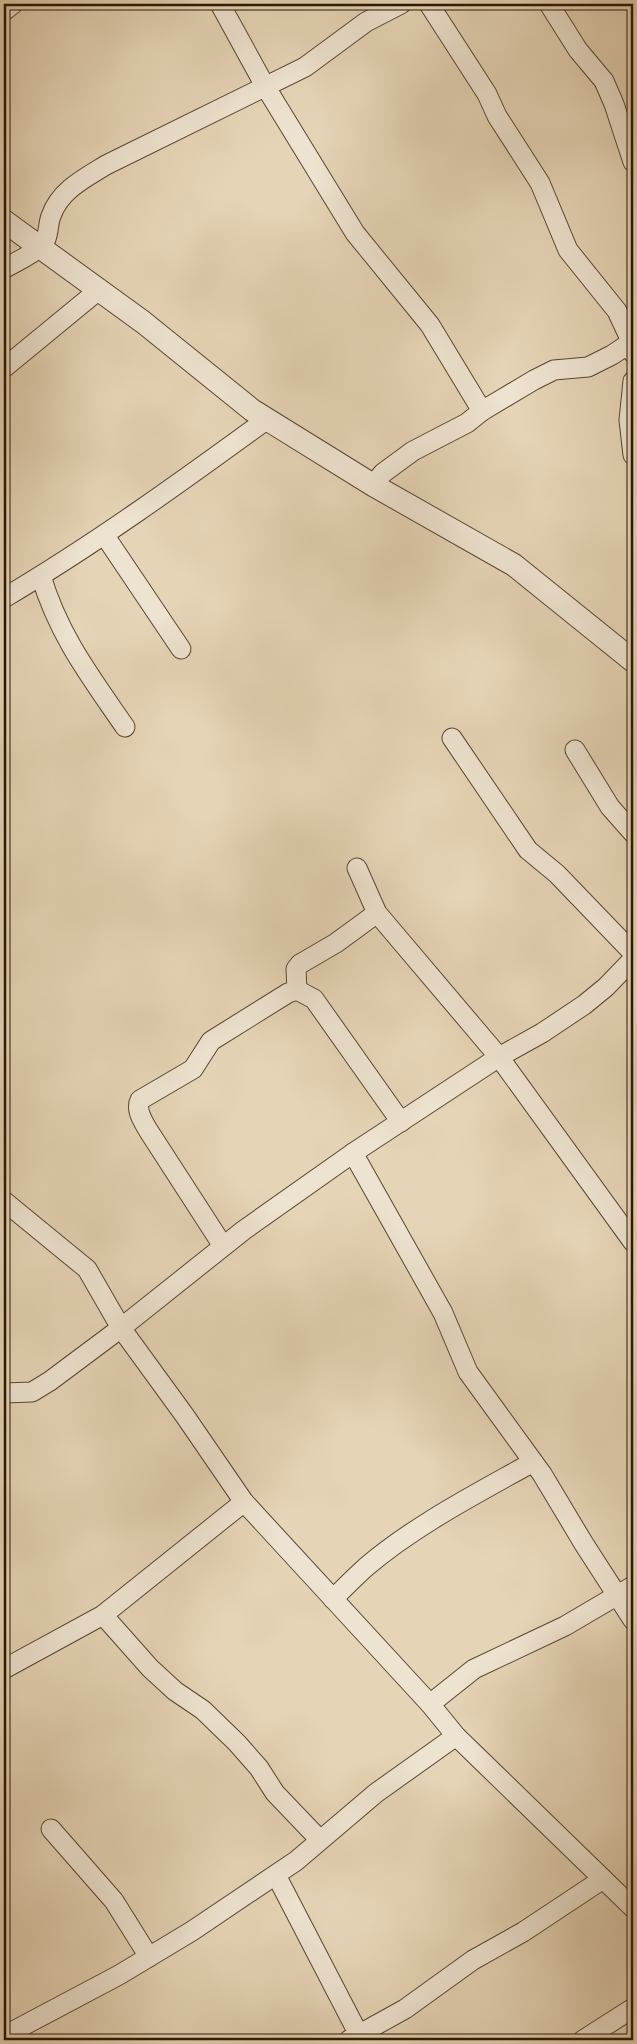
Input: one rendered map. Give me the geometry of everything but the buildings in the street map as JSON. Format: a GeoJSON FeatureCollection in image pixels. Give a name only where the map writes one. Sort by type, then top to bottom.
{"type":"FeatureCollection","features":[{"type":"Feature","properties":{"kind":"street"},"geometry":{"type":"LineString","coordinates":[[4,12],[13,4]]}},
{"type":"Feature","properties":{"kind":"street"},"geometry":{"type":"LineString","coordinates":[[220,4],[266,86],[354,233],[430,325],[482,411]]}},
{"type":"Feature","properties":{"kind":"street"},"geometry":{"type":"LineString","coordinates":[[4,269],[41,247],[48,234],[50,217],[56,204],[66,191],[79,182],[106,165],[310,63],[366,22],[401,4]]}},
{"type":"Feature","properties":{"kind":"street"},"geometry":{"type":"LineString","coordinates":[[373,485],[383,474],[413,451],[467,423],[482,411],[554,370],[588,367],[633,345],[608,297],[568,250],[533,172],[497,116],[487,94],[429,4]]}},
{"type":"Feature","properties":{"kind":"street"},"geometry":{"type":"LineString","coordinates":[[549,4],[578,50],[604,80],[633,162]]}},
{"type":"Feature","properties":{"kind":"street"},"geometry":{"type":"LineString","coordinates":[[4,221],[100,290],[266,420],[373,485],[514,565],[633,661]]}},
{"type":"Feature","properties":{"kind":"street"},"geometry":{"type":"LineString","coordinates":[[4,368],[100,290]]}},
{"type":"Feature","properties":{"kind":"street"},"geometry":{"type":"LineString","coordinates":[[633,381],[629,420],[633,455]]}},
{"type":"Feature","properties":{"kind":"street"},"geometry":{"type":"LineString","coordinates":[[4,598],[105,536],[122,520],[189,477],[266,420]]}},
{"type":"Feature","properties":{"kind":"street"},"geometry":{"type":"LineString","coordinates":[[105,536],[181,649]]}},
{"type":"Feature","properties":{"kind":"street"},"geometry":{"type":"LineString","coordinates":[[41,576],[48,599],[74,654],[125,727]]}},
{"type":"Feature","properties":{"kind":"street"},"geometry":{"type":"LineString","coordinates":[[452,738],[528,850],[557,874],[633,953]]}},
{"type":"Feature","properties":{"kind":"street"},"geometry":{"type":"LineString","coordinates":[[575,750],[610,806],[633,833]]}},
{"type":"Feature","properties":{"kind":"street"},"geometry":{"type":"LineString","coordinates":[[357,868],[377,913],[499,1057],[633,1242]]}},
{"type":"Feature","properties":{"kind":"street"},"geometry":{"type":"LineString","coordinates":[[297,990],[296,969],[300,964],[344,939],[377,913]]}},
{"type":"Feature","properties":{"kind":"street"},"geometry":{"type":"LineString","coordinates":[[4,1393],[32,1392],[121,1328],[223,1246],[353,1153],[499,1057],[542,1033],[584,1005],[606,987],[633,959]]}},
{"type":"Feature","properties":{"kind":"street"},"geometry":{"type":"LineString","coordinates":[[297,990],[314,999],[401,1122]]}},
{"type":"Feature","properties":{"kind":"street"},"geometry":{"type":"LineString","coordinates":[[223,1246],[148,1130],[139,1114],[138,1105],[140,1100],[193,1069],[211,1041],[249,1016],[297,990]]}},
{"type":"Feature","properties":{"kind":"street"},"geometry":{"type":"LineString","coordinates":[[353,1153],[443,1313],[468,1372],[533,1462],[633,1620]]}},
{"type":"Feature","properties":{"kind":"street"},"geometry":{"type":"LineString","coordinates":[[4,1200],[87,1269],[121,1328],[244,1502],[430,1704],[456,1736],[633,1908]]}},
{"type":"Feature","properties":{"kind":"street"},"geometry":{"type":"LineString","coordinates":[[333,1599],[367,1566],[388,1550],[453,1508],[533,1462]]}},
{"type":"Feature","properties":{"kind":"street"},"geometry":{"type":"LineString","coordinates":[[4,1669],[103,1615],[244,1502]]}},
{"type":"Feature","properties":{"kind":"street"},"geometry":{"type":"LineString","coordinates":[[430,1704],[474,1669],[564,1626],[633,1586]]}},
{"type":"Feature","properties":{"kind":"street"},"geometry":{"type":"LineString","coordinates":[[103,1615],[150,1668],[175,1690],[203,1710],[237,1743],[275,1793],[320,1840]]}},
{"type":"Feature","properties":{"kind":"street"},"geometry":{"type":"LineString","coordinates":[[4,2036],[149,1957],[276,1875],[376,1792],[456,1736]]}},
{"type":"Feature","properties":{"kind":"street"},"geometry":{"type":"LineString","coordinates":[[51,1829],[114,1901],[149,1957]]}},
{"type":"Feature","properties":{"kind":"street"},"geometry":{"type":"LineString","coordinates":[[276,1875],[354,2038],[405,2008],[473,1960],[523,1932],[603,1878]]}},
{"type":"Feature","properties":{"kind":"street"},"geometry":{"type":"LineString","coordinates":[[583,2040],[633,2008]]}}]}
